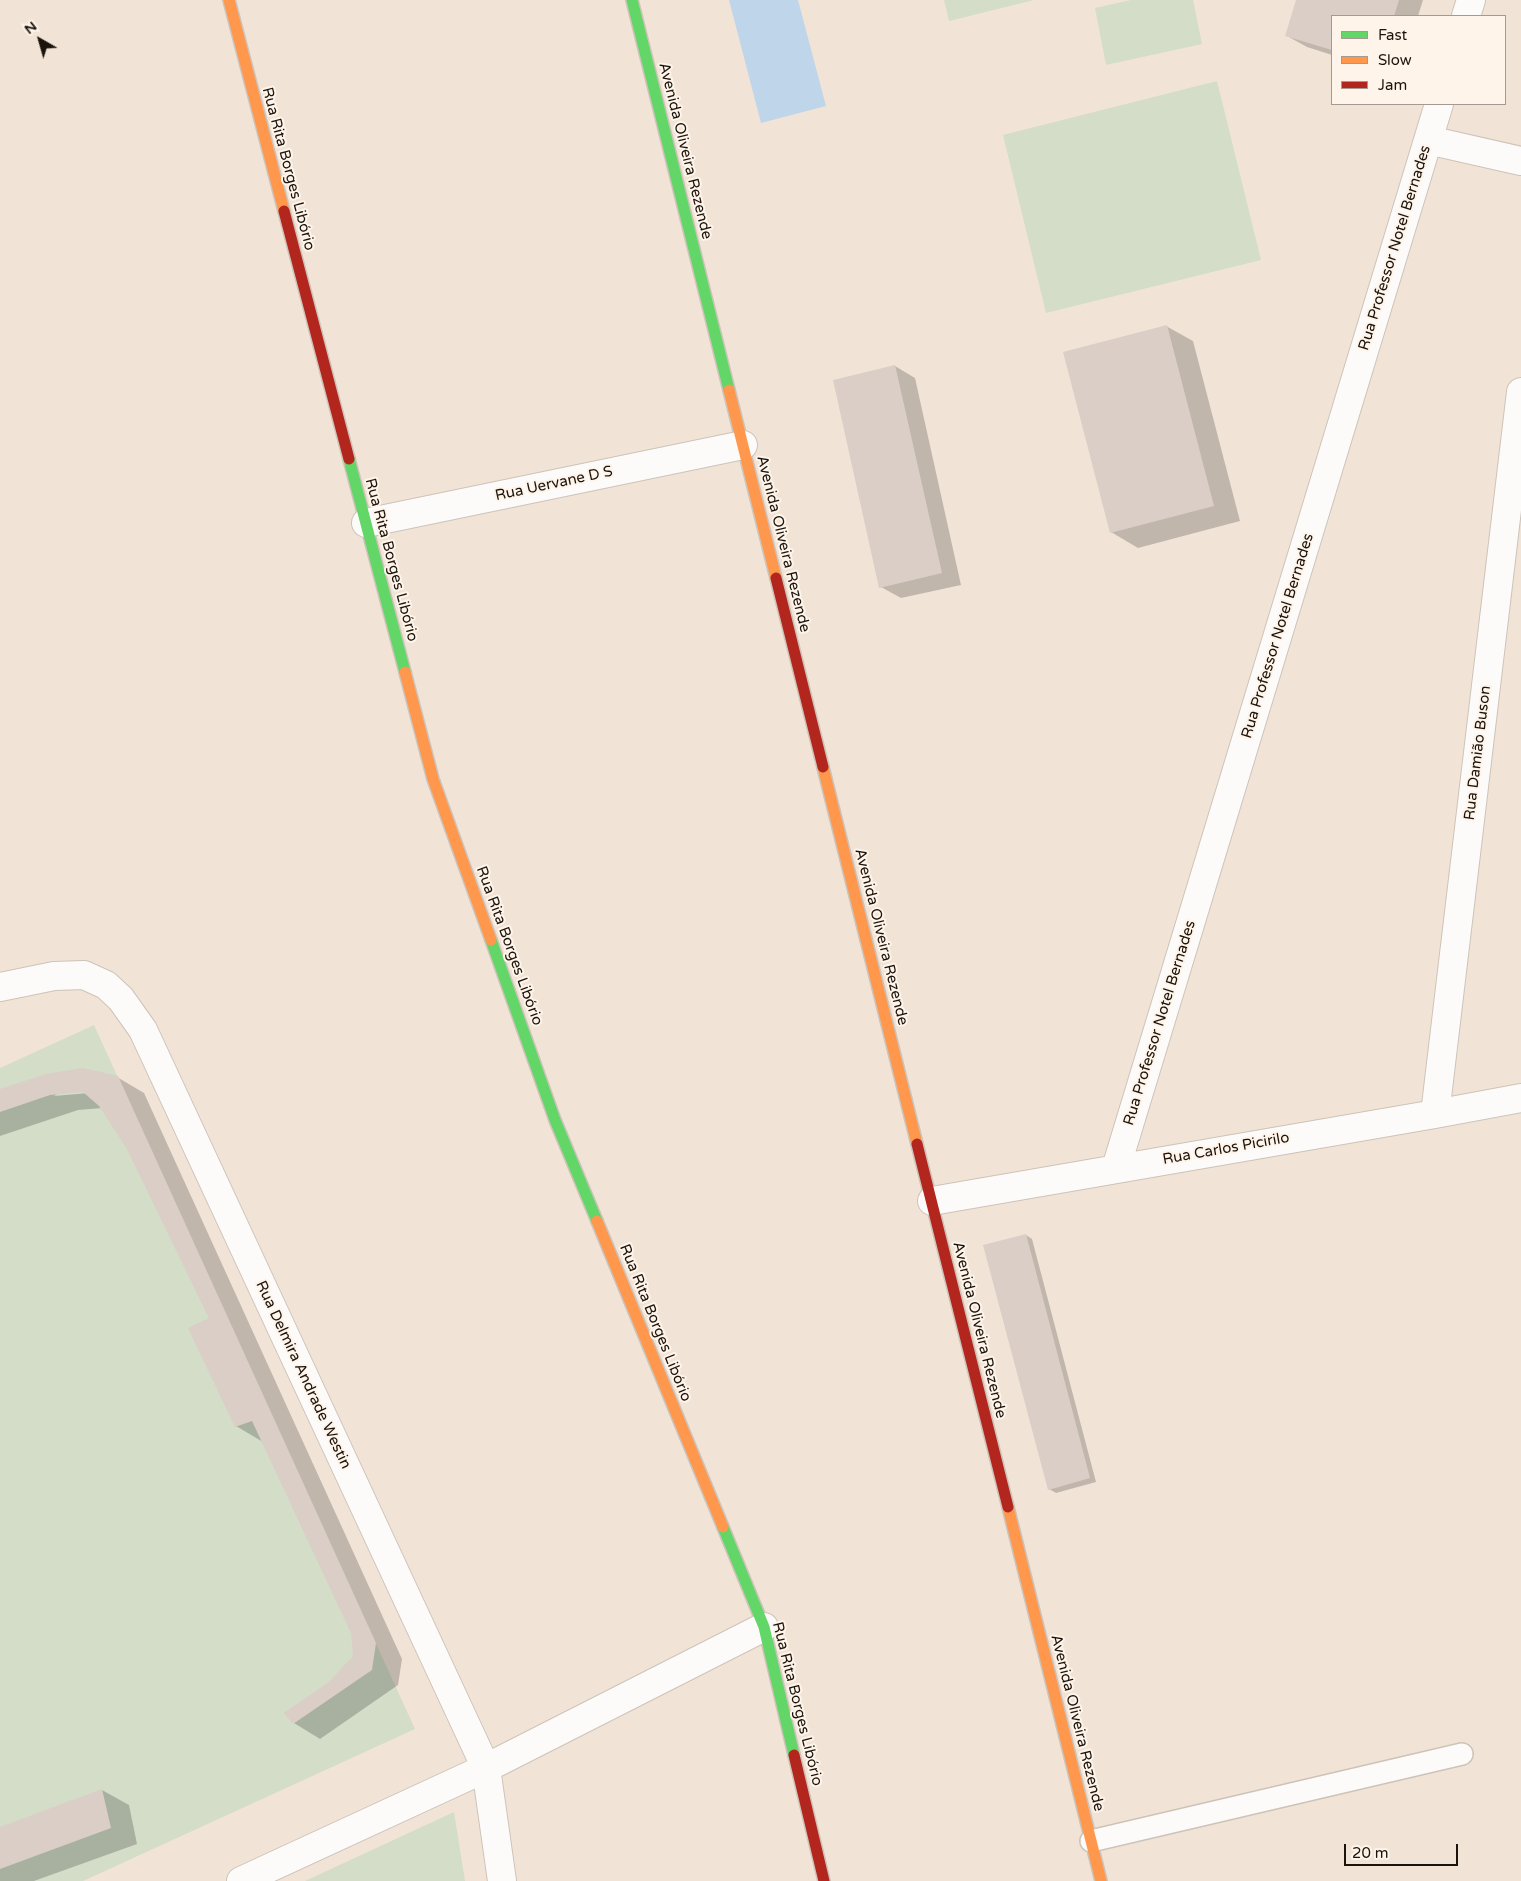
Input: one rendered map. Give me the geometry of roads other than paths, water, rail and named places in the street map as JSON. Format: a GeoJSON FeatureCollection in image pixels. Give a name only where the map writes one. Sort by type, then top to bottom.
{"type":"FeatureCollection","features":[{"type":"Feature","properties":{"kind":"street","name":"Rua Rita Borges Libório"},"geometry":{"type":"LineString","coordinates":[[228,0],[433,779],[552,1110],[764,1627],[824,1881]]}},
{"type":"Feature","properties":{"kind":"street","name":"Avenida Oliveira Rezende"},"geometry":{"type":"LineString","coordinates":[[632,0],[1101,1881]]}},
{"type":"Feature","properties":{"kind":"street"},"geometry":{"type":"LineString","coordinates":[[1466,15],[1471,0]]}},
{"type":"Feature","properties":{"kind":"street","name":"Rua Professor Notel Bernades"},"geometry":{"type":"LineString","coordinates":[[1116,1168],[1440,105]]}},
{"type":"Feature","properties":{"kind":"street"},"geometry":{"type":"LineString","coordinates":[[1428,140],[1521,161]]}},
{"type":"Feature","properties":{"kind":"street","name":"Rua Damião Buson"},"geometry":{"type":"LineString","coordinates":[[1435,1114],[1521,392]]}},
{"type":"Feature","properties":{"kind":"street","name":"Rua Uervane D S"},"geometry":{"type":"LineString","coordinates":[[366,523],[743,444]]}},
{"type":"Feature","properties":{"kind":"street","name":"Rua Delmira Andrade Westin"},"geometry":{"type":"LineString","coordinates":[[0,987],[54,976],[84,975],[106,985],[121,998],[143,1030],[486,1768],[502,1881]]}},
{"type":"Feature","properties":{"kind":"street","name":"Rua Carlos Picirilo"},"geometry":{"type":"LineString","coordinates":[[932,1201],[1521,1098]]}},
{"type":"Feature","properties":{"kind":"street"},"geometry":{"type":"LineString","coordinates":[[241,1881],[486,1768],[764,1627]]}},
{"type":"Feature","properties":{"kind":"lane"},"geometry":{"type":"LineString","coordinates":[[1091,1840],[1462,1754]]}},
{"type":"Feature","properties":{"kind":"water"},"geometry":{"type":"Polygon","coordinates":[[[729,0],[798,0],[826,106],[761,123],[729,0]]]}}]}
